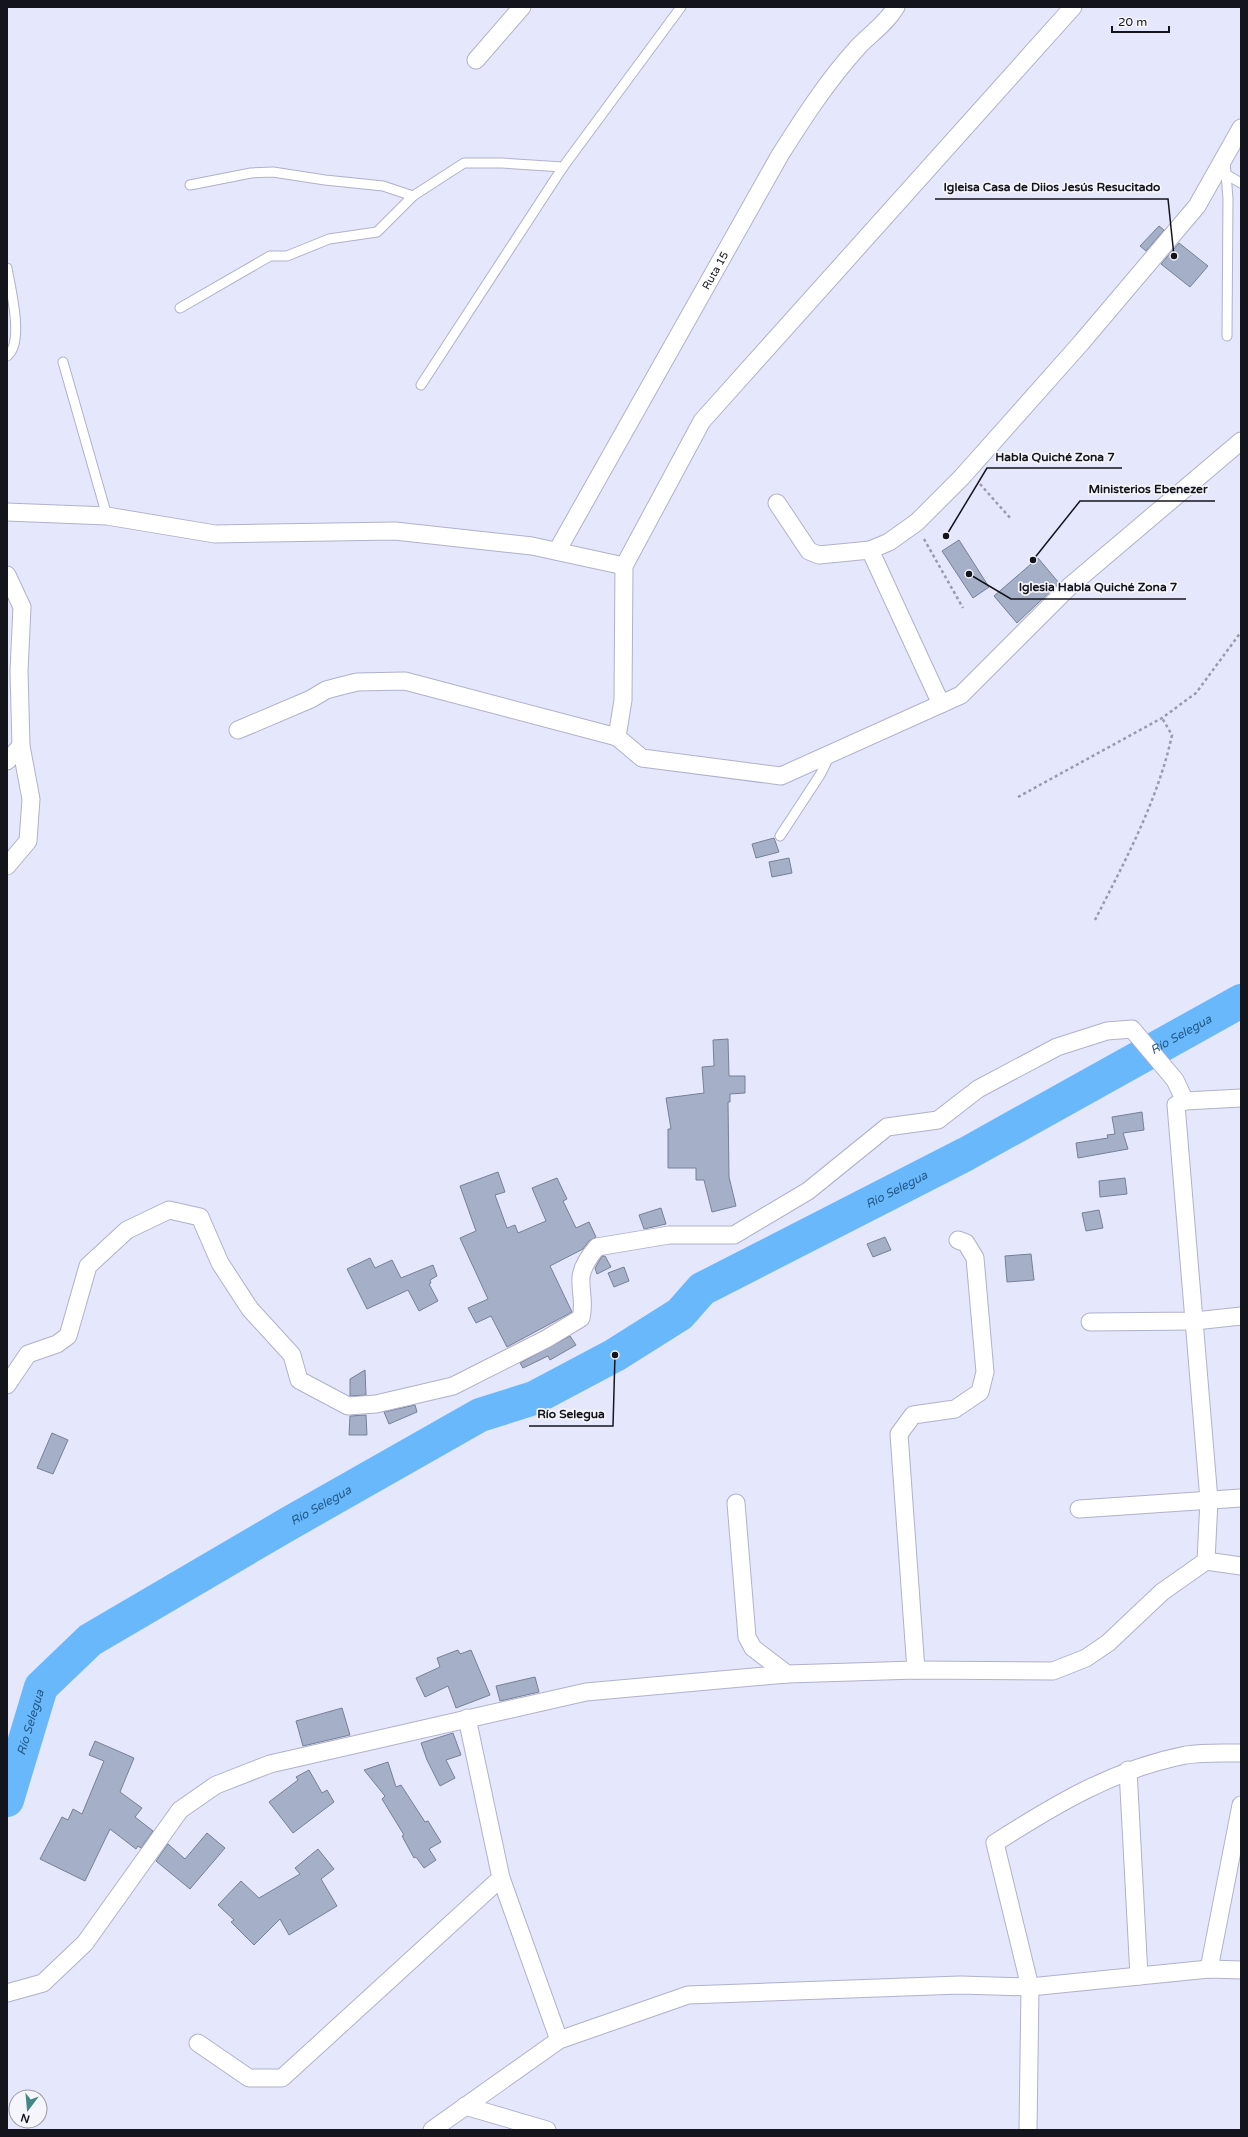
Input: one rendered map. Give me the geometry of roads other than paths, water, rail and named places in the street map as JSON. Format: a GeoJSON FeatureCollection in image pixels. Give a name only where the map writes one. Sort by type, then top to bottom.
{"type":"FeatureCollection","features":[{"type":"Feature","properties":{"kind":"street"},"geometry":{"type":"LineString","coordinates":[[476,60],[522,7]]}},
{"type":"Feature","properties":{"kind":"street","name":"Ruta 15"},"geometry":{"type":"LineString","coordinates":[[557,551],[780,154],[815,100],[859,46],[889,20],[896,7]]}},
{"type":"Feature","properties":{"kind":"street"},"geometry":{"type":"LineString","coordinates":[[617,737],[623,700],[624,566],[702,421],[1073,7]]}},
{"type":"Feature","properties":{"kind":"street"},"geometry":{"type":"LineString","coordinates":[[777,503],[809,551],[818,555],[827,556],[870,550],[889,542],[915,523],[967,470],[1082,343],[1197,206],[1241,128]]}},
{"type":"Feature","properties":{"kind":"street"},"geometry":{"type":"LineString","coordinates":[[238,730],[326,690],[357,682],[405,681],[617,737],[642,758],[781,776],[961,695],[1070,586],[1241,441]]}},
{"type":"Feature","properties":{"kind":"street"},"geometry":{"type":"LineString","coordinates":[[7,512],[107,516],[215,534],[395,531],[532,546],[624,566]]}},
{"type":"Feature","properties":{"kind":"street"},"geometry":{"type":"LineString","coordinates":[[870,550],[941,704]]}},
{"type":"Feature","properties":{"kind":"street"},"geometry":{"type":"LineString","coordinates":[[7,576],[22,607],[19,671],[21,746],[31,798],[28,841],[7,866]]}},
{"type":"Feature","properties":{"kind":"street"},"geometry":{"type":"LineString","coordinates":[[7,761],[21,746]]}},
{"type":"Feature","properties":{"kind":"street"},"geometry":{"type":"LineString","coordinates":[[7,1385],[28,1354],[57,1344],[68,1336],[88,1266],[127,1230],[169,1210],[200,1217],[220,1263],[250,1309],[292,1355],[299,1380],[348,1406],[376,1404],[453,1386],[546,1339],[581,1318],[584,1307],[581,1276],[591,1254],[598,1247],[669,1234],[734,1235],[808,1191],[887,1126],[938,1120],[978,1089],[1057,1047],[1107,1031],[1132,1030],[1175,1080],[1185,1101]]}},
{"type":"Feature","properties":{"kind":"street"},"geometry":{"type":"LineString","coordinates":[[1206,1561],[1209,1500],[1176,1105],[1185,1101],[1241,1098]]}},
{"type":"Feature","properties":{"kind":"street"},"geometry":{"type":"LineString","coordinates":[[916,1670],[899,1434],[913,1415],[955,1409],[980,1392],[985,1372],[975,1258],[966,1243],[958,1240]]}},
{"type":"Feature","properties":{"kind":"street"},"geometry":{"type":"LineString","coordinates":[[1090,1322],[1195,1321],[1241,1316]]}},
{"type":"Feature","properties":{"kind":"street"},"geometry":{"type":"LineString","coordinates":[[1079,1509],[1241,1498]]}},
{"type":"Feature","properties":{"kind":"street"},"geometry":{"type":"LineString","coordinates":[[736,1502],[747,1637],[753,1648],[787,1674]]}},
{"type":"Feature","properties":{"kind":"street"},"geometry":{"type":"LineString","coordinates":[[7,1993],[43,1983],[85,1944],[180,1810],[216,1785],[270,1764],[586,1692],[787,1674],[916,1670],[1053,1671],[1086,1658],[1108,1643],[1162,1592],[1206,1561],[1241,1566]]}},
{"type":"Feature","properties":{"kind":"street"},"geometry":{"type":"LineString","coordinates":[[467,1718],[501,1878],[559,2040]]}},
{"type":"Feature","properties":{"kind":"street"},"geometry":{"type":"LineString","coordinates":[[1028,2130],[1030,1987],[995,1843],[1052,1807],[1128,1770],[1188,1755],[1241,1753]]}},
{"type":"Feature","properties":{"kind":"street"},"geometry":{"type":"LineString","coordinates":[[1128,1770],[1139,1976]]}},
{"type":"Feature","properties":{"kind":"street"},"geometry":{"type":"LineString","coordinates":[[1209,1969],[1241,1805]]}},
{"type":"Feature","properties":{"kind":"street"},"geometry":{"type":"LineString","coordinates":[[198,2043],[249,2078],[282,2078],[501,1878]]}},
{"type":"Feature","properties":{"kind":"street"},"geometry":{"type":"LineString","coordinates":[[432,2130],[559,2040],[688,1995],[960,1985],[1030,1987],[1209,1969],[1241,1970]]}},
{"type":"Feature","properties":{"kind":"street"},"geometry":{"type":"LineString","coordinates":[[466,2106],[547,2130]]}},
{"type":"Feature","properties":{"kind":"lane"},"geometry":{"type":"LineString","coordinates":[[420,385],[563,167],[682,7]]}},
{"type":"Feature","properties":{"kind":"lane"},"geometry":{"type":"LineString","coordinates":[[1225,157],[1227,175],[1227,336]]}},
{"type":"Feature","properties":{"kind":"lane"},"geometry":{"type":"LineString","coordinates":[[180,308],[270,256],[287,256],[329,239],[377,232],[413,196],[464,163],[502,162],[563,167]]}},
{"type":"Feature","properties":{"kind":"lane"},"geometry":{"type":"LineString","coordinates":[[190,185],[251,173],[273,172],[325,180],[383,186],[413,196]]}},
{"type":"Feature","properties":{"kind":"lane"},"geometry":{"type":"LineString","coordinates":[[1227,175],[1241,182]]}},
{"type":"Feature","properties":{"kind":"lane"},"geometry":{"type":"LineString","coordinates":[[7,268],[16,322],[15,341],[11,353],[7,356]]}},
{"type":"Feature","properties":{"kind":"lane"},"geometry":{"type":"LineString","coordinates":[[63,362],[107,516]]}},
{"type":"Feature","properties":{"kind":"lane"},"geometry":{"type":"LineString","coordinates":[[780,836],[820,775],[830,754]]}},
{"type":"Feature","properties":{"kind":"waterway","name":"Río Selegua"},"geometry":{"type":"LineString","coordinates":[[7,1800],[41,1687],[90,1640],[288,1524],[480,1415],[534,1398],[615,1355],[680,1314],[702,1289],[966,1154],[1241,1001]]}},
{"type":"Feature","properties":{"kind":"place","name":"Igleisa Casa de Diios Jesús Resucitado"},"geometry":{"type":"Point","coordinates":[1174,256]}},
{"type":"Feature","properties":{"kind":"place","name":"Habla Quiché Zona 7"},"geometry":{"type":"Point","coordinates":[946,536]}},
{"type":"Feature","properties":{"kind":"place","name":"Ministerios Ebenezer"},"geometry":{"type":"Point","coordinates":[1033,560]}},
{"type":"Feature","properties":{"kind":"place","name":"Iglesia Habla Quiché Zona 7"},"geometry":{"type":"Point","coordinates":[969,574]}},
{"type":"Feature","properties":{"kind":"place","name":"Río Selegua"},"geometry":{"type":"Point","coordinates":[615,1355]}}]}
